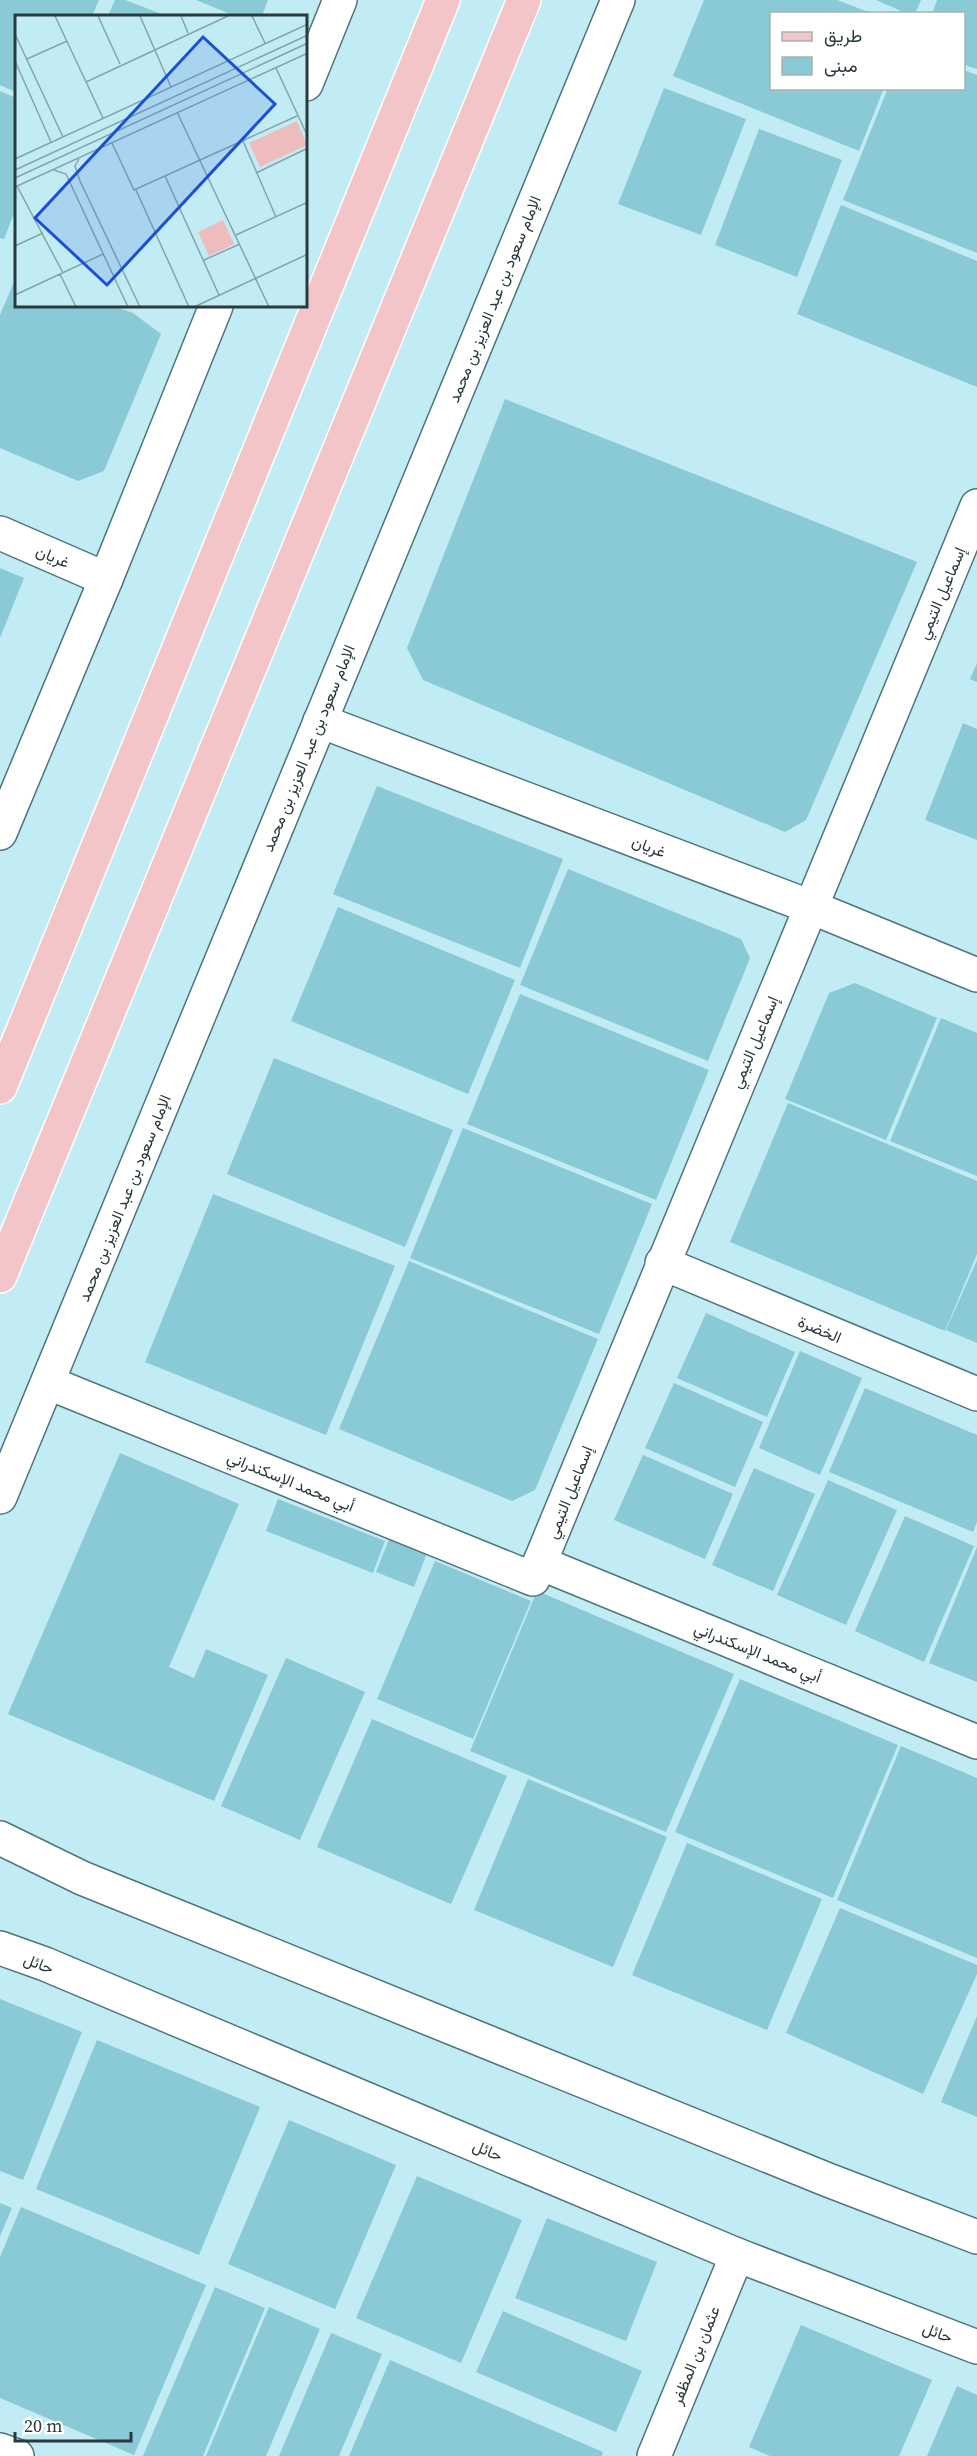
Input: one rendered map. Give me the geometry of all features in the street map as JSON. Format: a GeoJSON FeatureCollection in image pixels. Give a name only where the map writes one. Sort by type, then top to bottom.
{"type":"FeatureCollection","features":[{"type":"Feature","properties":{"kind":"main road"},"geometry":{"type":"LineString","coordinates":[[0,1087],[443,0]]}},
{"type":"Feature","properties":{"kind":"main road"},"geometry":{"type":"LineString","coordinates":[[0,1276],[524,0]]}},
{"type":"Feature","properties":{"kind":"street"},"geometry":{"type":"LineString","coordinates":[[308,79],[340,0]]}},
{"type":"Feature","properties":{"kind":"street","name":"الإمام سعود بن عبد العزيز بن محمد"},"geometry":{"type":"LineString","coordinates":[[0,1497],[618,0]]}},
{"type":"Feature","properties":{"kind":"street"},"geometry":{"type":"LineString","coordinates":[[0,833],[215,308]]}},
{"type":"Feature","properties":{"kind":"street","name":"إسماعيل التيمي"},"geometry":{"type":"LineString","coordinates":[[537,1571],[662,1263],[977,506]]}},
{"type":"Feature","properties":{"kind":"street","name":"غريان"},"geometry":{"type":"LineString","coordinates":[[0,533],[106,579]]}},
{"type":"Feature","properties":{"kind":"street","name":"غريان"},"geometry":{"type":"LineString","coordinates":[[320,721],[811,907],[977,975]]}},
{"type":"Feature","properties":{"kind":"street","name":"الخضرة"},"geometry":{"type":"LineString","coordinates":[[662,1263],[977,1394]]}},
{"type":"Feature","properties":{"kind":"street","name":"أبي محمد الإسكندراني"},"geometry":{"type":"LineString","coordinates":[[49,1383],[977,1742]]}},
{"type":"Feature","properties":{"kind":"street"},"geometry":{"type":"LineString","coordinates":[[9,1847],[828,2180],[977,2237]]}},
{"type":"Feature","properties":{"kind":"street","name":"حائل"},"geometry":{"type":"LineString","coordinates":[[0,1948],[56,1969],[737,2255],[977,2347]]}},
{"type":"Feature","properties":{"kind":"street","name":"عثمان بن المظفر"},"geometry":{"type":"LineString","coordinates":[[654,2456],[737,2255]]}},
{"type":"Feature","properties":{"kind":"street"},"geometry":{"type":"LineString","coordinates":[[0,2451],[17,2456]]}},
{"type":"Feature","properties":{"kind":"building"},"geometry":{"type":"Polygon","coordinates":[[[0,0],[99,0],[92,15],[15,15],[15,92],[0,85],[0,0]]]}},
{"type":"Feature","properties":{"kind":"building"},"geometry":{"type":"Polygon","coordinates":[[[115,0],[125,0],[164,15],[108,15],[115,0]]]}},
{"type":"Feature","properties":{"kind":"building"},"geometry":{"type":"Polygon","coordinates":[[[196,0],[268,0],[262,15],[233,15],[196,0]]]}},
{"type":"Feature","properties":{"kind":"building"},"geometry":{"type":"Polygon","coordinates":[[[704,0],[837,0],[868,12],[770,12],[770,90],[883,90],[859,151],[673,76],[704,0]]]}},
{"type":"Feature","properties":{"kind":"building"},"geometry":{"type":"Polygon","coordinates":[[[876,0],[921,0],[916,12],[903,12],[876,0]]]}},
{"type":"Feature","properties":{"kind":"building"},"geometry":{"type":"Polygon","coordinates":[[[937,0],[977,0],[977,69],[965,65],[965,12],[933,12],[937,0]]]}},
{"type":"Feature","properties":{"kind":"building"},"geometry":{"type":"Polygon","coordinates":[[[965,70],[977,75],[977,253],[843,200],[887,90],[965,90],[965,70]]]}},
{"type":"Feature","properties":{"kind":"building"},"geometry":{"type":"Polygon","coordinates":[[[664,88],[746,119],[701,235],[618,204],[664,88]]]}},
{"type":"Feature","properties":{"kind":"building"},"geometry":{"type":"Polygon","coordinates":[[[0,91],[15,98],[15,211],[4,239],[0,238],[0,91]]]}},
{"type":"Feature","properties":{"kind":"building"},"geometry":{"type":"Polygon","coordinates":[[[759,129],[842,160],[797,277],[715,245],[759,129]]]}},
{"type":"Feature","properties":{"kind":"building"},"geometry":{"type":"Polygon","coordinates":[[[841,205],[977,261],[977,387],[797,314],[841,205]]]}},
{"type":"Feature","properties":{"kind":"building"},"geometry":{"type":"Polygon","coordinates":[[[15,279],[15,308],[119,308],[133,313],[161,334],[104,471],[78,481],[0,448],[0,315],[15,279]]]}},
{"type":"Feature","properties":{"kind":"building"},"geometry":{"type":"Polygon","coordinates":[[[505,399],[917,562],[806,820],[785,832],[423,680],[407,648],[505,399]]]}},
{"type":"Feature","properties":{"kind":"building"},"geometry":{"type":"Polygon","coordinates":[[[0,568],[24,578],[0,638],[0,568]]]}},
{"type":"Feature","properties":{"kind":"building"},"geometry":{"type":"Polygon","coordinates":[[[977,663],[977,682],[970,679],[977,663]]]}},
{"type":"Feature","properties":{"kind":"building"},"geometry":{"type":"Polygon","coordinates":[[[963,723],[977,729],[977,840],[925,820],[963,723]]]}},
{"type":"Feature","properties":{"kind":"building"},"geometry":{"type":"Polygon","coordinates":[[[377,786],[563,859],[520,968],[333,894],[377,786]]]}},
{"type":"Feature","properties":{"kind":"building"},"geometry":{"type":"Polygon","coordinates":[[[568,869],[741,939],[750,958],[708,1061],[520,985],[568,869]]]}},
{"type":"Feature","properties":{"kind":"building"},"geometry":{"type":"Polygon","coordinates":[[[338,907],[515,980],[468,1094],[291,1021],[338,907]]]}},
{"type":"Feature","properties":{"kind":"building"},"geometry":{"type":"Polygon","coordinates":[[[855,983],[937,1018],[886,1140],[785,1099],[829,993],[855,983]]]}},
{"type":"Feature","properties":{"kind":"building"},"geometry":{"type":"Polygon","coordinates":[[[520,994],[709,1070],[656,1200],[467,1124],[520,994]]]}},
{"type":"Feature","properties":{"kind":"building"},"geometry":{"type":"Polygon","coordinates":[[[941,1018],[977,1033],[977,1176],[890,1141],[941,1018]]]}},
{"type":"Feature","properties":{"kind":"building"},"geometry":{"type":"Polygon","coordinates":[[[274,1058],[453,1130],[405,1247],[227,1174],[274,1058]]]}},
{"type":"Feature","properties":{"kind":"building"},"geometry":{"type":"Polygon","coordinates":[[[788,1103],[977,1181],[977,1254],[945,1331],[730,1242],[788,1103]]]}},
{"type":"Feature","properties":{"kind":"building"},"geometry":{"type":"Polygon","coordinates":[[[463,1128],[652,1204],[599,1334],[410,1258],[463,1128]]]}},
{"type":"Feature","properties":{"kind":"building"},"geometry":{"type":"Polygon","coordinates":[[[213,1194],[395,1266],[326,1435],[145,1362],[213,1194]]]}},
{"type":"Feature","properties":{"kind":"building"},"geometry":{"type":"Polygon","coordinates":[[[977,1260],[977,1343],[946,1330],[977,1260]]]}},
{"type":"Feature","properties":{"kind":"building"},"geometry":{"type":"Polygon","coordinates":[[[409,1261],[598,1339],[535,1490],[512,1501],[339,1429],[409,1261]]]}},
{"type":"Feature","properties":{"kind":"building"},"geometry":{"type":"Polygon","coordinates":[[[706,1313],[795,1352],[767,1417],[677,1378],[706,1313]]]}},
{"type":"Feature","properties":{"kind":"building"},"geometry":{"type":"Polygon","coordinates":[[[800,1351],[862,1378],[820,1475],[759,1448],[800,1351]]]}},
{"type":"Feature","properties":{"kind":"building"},"geometry":{"type":"Polygon","coordinates":[[[674,1383],[763,1422],[735,1487],[645,1448],[674,1383]]]}},
{"type":"Feature","properties":{"kind":"building"},"geometry":{"type":"Polygon","coordinates":[[[865,1388],[977,1435],[977,1522],[973,1532],[829,1472],[865,1388]]]}},
{"type":"Feature","properties":{"kind":"building"},"geometry":{"type":"Polygon","coordinates":[[[120,1453],[239,1504],[169,1667],[194,1678],[206,1649],[268,1675],[214,1801],[8,1714],[120,1453]]]}},
{"type":"Feature","properties":{"kind":"building"},"geometry":{"type":"Polygon","coordinates":[[[643,1455],[733,1494],[705,1559],[614,1520],[643,1455]]]}},
{"type":"Feature","properties":{"kind":"building"},"geometry":{"type":"Polygon","coordinates":[[[754,1468],[815,1494],[773,1591],[712,1565],[754,1468]]]}},
{"type":"Feature","properties":{"kind":"building"},"geometry":{"type":"Polygon","coordinates":[[[828,1480],[897,1510],[846,1625],[777,1595],[828,1480]]]}},
{"type":"Feature","properties":{"kind":"building"},"geometry":{"type":"Polygon","coordinates":[[[278,1499],[385,1541],[373,1573],[266,1531],[278,1499]]]}},
{"type":"Feature","properties":{"kind":"building"},"geometry":{"type":"Polygon","coordinates":[[[905,1516],[974,1546],[924,1662],[855,1631],[905,1516]]]}},
{"type":"Feature","properties":{"kind":"building"},"geometry":{"type":"Polygon","coordinates":[[[389,1539],[427,1553],[414,1587],[376,1572],[389,1539]]]}},
{"type":"Feature","properties":{"kind":"building"},"geometry":{"type":"Polygon","coordinates":[[[977,1547],[977,1682],[929,1663],[977,1547]]]}},
{"type":"Feature","properties":{"kind":"building"},"geometry":{"type":"Polygon","coordinates":[[[435,1561],[531,1601],[473,1739],[377,1699],[435,1561]]]}},
{"type":"Feature","properties":{"kind":"building"},"geometry":{"type":"Polygon","coordinates":[[[537,1591],[734,1674],[666,1832],[470,1751],[537,1591]]]}},
{"type":"Feature","properties":{"kind":"building"},"geometry":{"type":"Polygon","coordinates":[[[286,1658],[365,1692],[300,1840],[221,1806],[286,1658]]]}},
{"type":"Feature","properties":{"kind":"building"},"geometry":{"type":"Polygon","coordinates":[[[740,1679],[898,1745],[833,1898],[675,1832],[740,1679]]]}},
{"type":"Feature","properties":{"kind":"building"},"geometry":{"type":"Polygon","coordinates":[[[372,1719],[507,1776],[451,1904],[317,1847],[372,1719]]]}},
{"type":"Feature","properties":{"kind":"building"},"geometry":{"type":"Polygon","coordinates":[[[901,1746],[977,1778],[977,1958],[837,1900],[901,1746]]]}},
{"type":"Feature","properties":{"kind":"building"},"geometry":{"type":"Polygon","coordinates":[[[528,1779],[667,1837],[613,1967],[474,1910],[528,1779]]]}},
{"type":"Feature","properties":{"kind":"building"},"geometry":{"type":"Polygon","coordinates":[[[687,1843],[822,1899],[767,2030],[632,1975],[687,1843]]]}},
{"type":"Feature","properties":{"kind":"building"},"geometry":{"type":"Polygon","coordinates":[[[840,1908],[977,1965],[977,1974],[923,2094],[786,2033],[840,1908]]]}},
{"type":"Feature","properties":{"kind":"building"},"geometry":{"type":"Polygon","coordinates":[[[0,1999],[82,2032],[23,2180],[0,2171],[0,1999]]]}},
{"type":"Feature","properties":{"kind":"building"},"geometry":{"type":"Polygon","coordinates":[[[977,2016],[977,2117],[941,2102],[977,2016]]]}},
{"type":"Feature","properties":{"kind":"building"},"geometry":{"type":"Polygon","coordinates":[[[97,2040],[260,2107],[199,2255],[36,2189],[97,2040]]]}},
{"type":"Feature","properties":{"kind":"building"},"geometry":{"type":"Polygon","coordinates":[[[289,2120],[396,2165],[335,2309],[228,2264],[289,2120]]]}},
{"type":"Feature","properties":{"kind":"building"},"geometry":{"type":"Polygon","coordinates":[[[417,2176],[522,2220],[461,2363],[356,2318],[417,2176]]]}},
{"type":"Feature","properties":{"kind":"building"},"geometry":{"type":"Polygon","coordinates":[[[0,2203],[12,2208],[0,2236],[0,2203]]]}},
{"type":"Feature","properties":{"kind":"building"},"geometry":{"type":"Polygon","coordinates":[[[21,2207],[206,2285],[134,2455],[0,2398],[0,2257],[21,2207]]]}},
{"type":"Feature","properties":{"kind":"building"},"geometry":{"type":"Polygon","coordinates":[[[547,2218],[657,2262],[626,2341],[515,2298],[547,2218]]]}},
{"type":"Feature","properties":{"kind":"building"},"geometry":{"type":"Polygon","coordinates":[[[215,2287],[265,2308],[203,2456],[143,2456],[215,2287]]]}},
{"type":"Feature","properties":{"kind":"building"},"geometry":{"type":"Polygon","coordinates":[[[269,2307],[320,2329],[266,2456],[206,2456],[269,2307]]]}},
{"type":"Feature","properties":{"kind":"building"},"geometry":{"type":"Polygon","coordinates":[[[503,2311],[642,2371],[616,2432],[476,2372],[503,2311]]]}},
{"type":"Feature","properties":{"kind":"building"},"geometry":{"type":"Polygon","coordinates":[[[801,2325],[932,2380],[899,2456],[770,2456],[749,2447],[801,2325]]]}},
{"type":"Feature","properties":{"kind":"building"},"geometry":{"type":"Polygon","coordinates":[[[331,2333],[382,2354],[339,2456],[279,2456],[331,2333]]]}},
{"type":"Feature","properties":{"kind":"building"},"geometry":{"type":"Polygon","coordinates":[[[390,2360],[603,2452],[602,2456],[349,2456],[390,2360]]]}},
{"type":"Feature","properties":{"kind":"building"},"geometry":{"type":"Polygon","coordinates":[[[957,2386],[977,2395],[977,2456],[927,2456],[957,2386]]]}}]}
